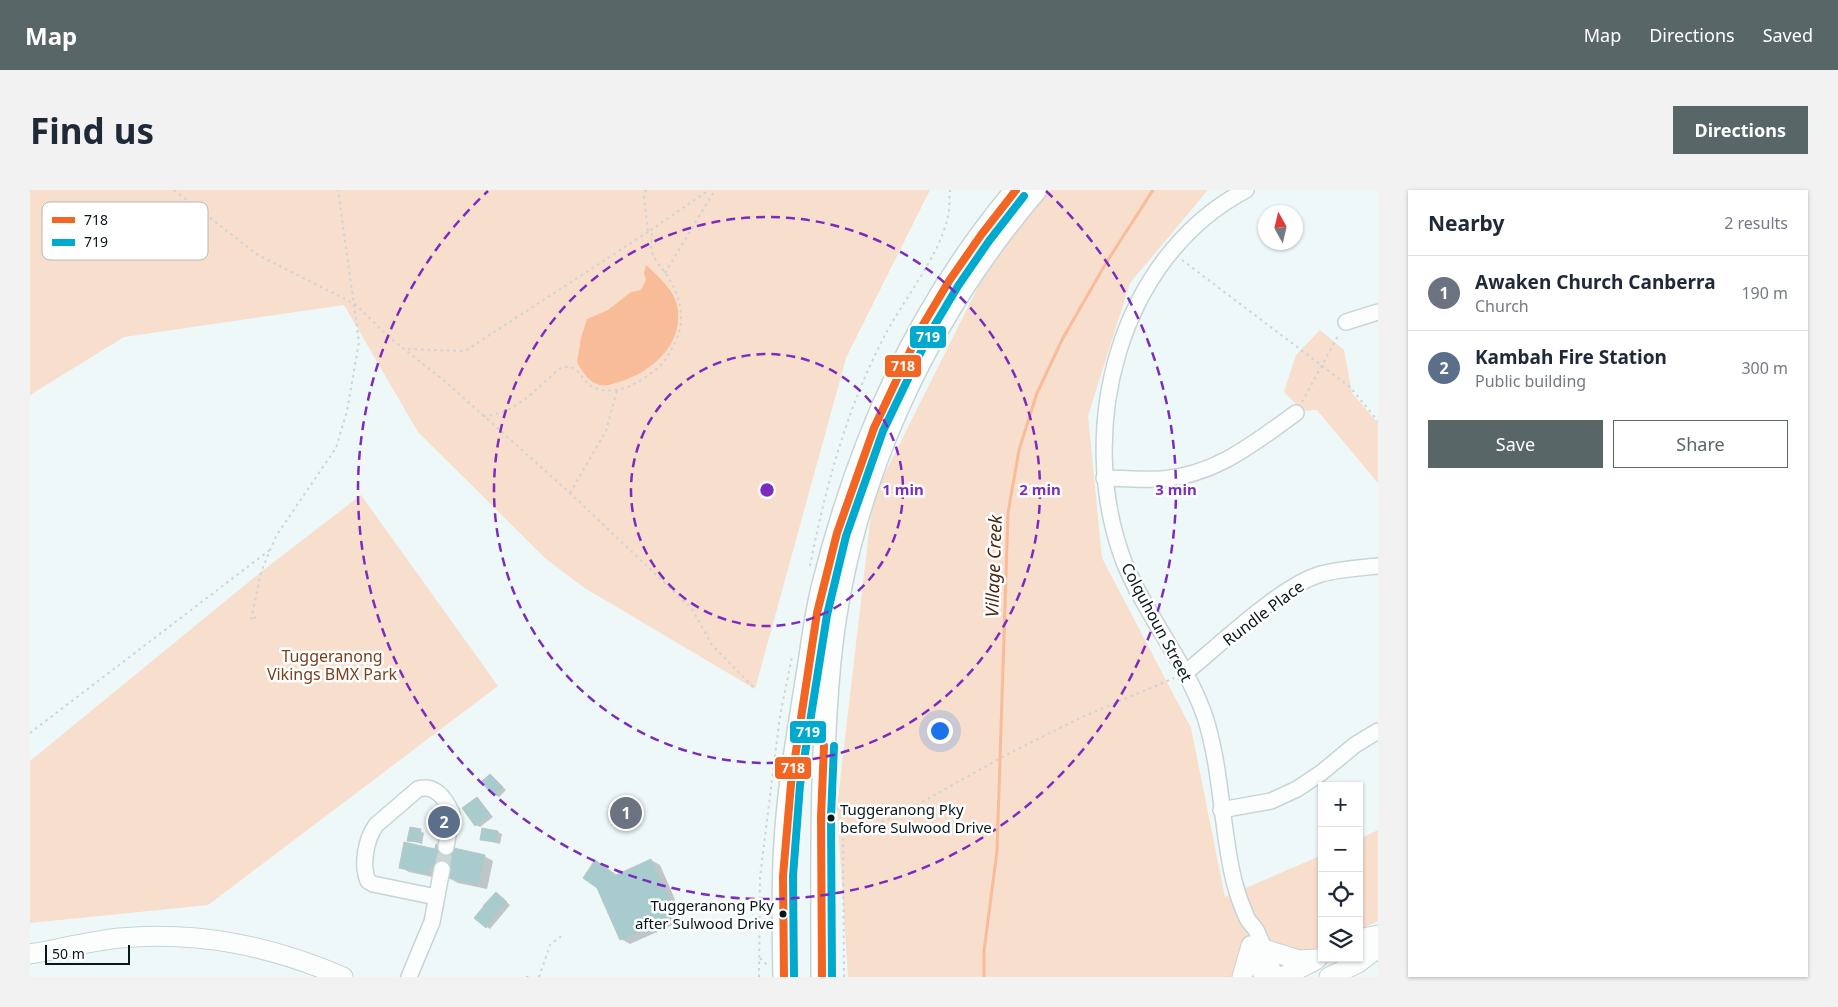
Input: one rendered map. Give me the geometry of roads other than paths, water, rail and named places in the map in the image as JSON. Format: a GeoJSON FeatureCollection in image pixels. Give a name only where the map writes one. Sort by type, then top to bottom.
{"type":"FeatureCollection","features":[{"type":"Feature","properties":{"kind":"highway"},"geometry":{"type":"LineString","coordinates":[[784,977],[783,895],[789,790],[822,588],[848,497],[868,438],[891,384],[920,326],[964,257],[1016,190]]}},
{"type":"Feature","properties":{"kind":"highway"},"geometry":{"type":"LineString","coordinates":[[822,977],[822,788],[830,661],[843,577],[864,500],[893,419],[936,331],[988,250],[1036,190]]}},
{"type":"Feature","properties":{"kind":"highway"},"geometry":{"type":"LineString","coordinates":[[822,933],[832,977]]}},
{"type":"Feature","properties":{"kind":"main road"},"geometry":{"type":"LineString","coordinates":[[1363,938],[1378,935]]}},
{"type":"Feature","properties":{"kind":"main road"},"geometry":{"type":"LineString","coordinates":[[30,954],[118,939],[199,937],[226,940],[276,951],[343,977]]}},
{"type":"Feature","properties":{"kind":"main road"},"geometry":{"type":"LineString","coordinates":[[1242,977],[1257,947],[1299,960],[1318,958]]}},
{"type":"Feature","properties":{"kind":"main road"},"geometry":{"type":"LineString","coordinates":[[1329,977],[1358,963],[1378,948]]}},
{"type":"Feature","properties":{"kind":"main road"},"geometry":{"type":"LineString","coordinates":[[1282,977],[1318,959]]}},
{"type":"Feature","properties":{"kind":"street","name":"Colquhoun Street"},"geometry":{"type":"LineString","coordinates":[[1246,190],[1208,216],[1172,252],[1149,284],[1132,315],[1119,348],[1110,384],[1104,421],[1104,478],[1110,513],[1126,565],[1141,597],[1185,673],[1205,717],[1213,751],[1234,884],[1257,947],[1262,977]]}},
{"type":"Feature","properties":{"kind":"street"},"geometry":{"type":"LineString","coordinates":[[1346,322],[1378,312]]}},
{"type":"Feature","properties":{"kind":"street"},"geometry":{"type":"LineString","coordinates":[[1104,478],[1163,479],[1213,468],[1236,456],[1296,413]]}},
{"type":"Feature","properties":{"kind":"street","name":"Rundle Place"},"geometry":{"type":"LineString","coordinates":[[1185,673],[1281,595],[1301,582],[1322,574],[1378,566]]}},
{"type":"Feature","properties":{"kind":"street"},"geometry":{"type":"LineString","coordinates":[[1221,810],[1271,801],[1297,789],[1321,773],[1355,745],[1378,731]]}},
{"type":"Feature","properties":{"kind":"street"},"geometry":{"type":"LineString","coordinates":[[436,897],[373,884],[368,881],[364,863],[372,830],[418,789],[424,787],[440,793],[452,813],[446,847]]}},
{"type":"Feature","properties":{"kind":"street"},"geometry":{"type":"LineString","coordinates":[[409,977],[432,922],[442,869]]}},
{"type":"Feature","properties":{"kind":"street","name":"Colquhoun Street"},"geometry":{"type":"LineString","coordinates":[[1257,947],[1276,977]]}},
{"type":"Feature","properties":{"kind":"waterway","name":"Village Creek"},"geometry":{"type":"LineString","coordinates":[[984,977],[984,951],[997,851],[1008,513],[1019,450],[1037,393],[1063,338],[1106,263],[1153,190]]}},
{"type":"Feature","properties":{"kind":"tunnel"},"geometry":{"type":"LineString","coordinates":[[442,869],[446,847]]}},
{"type":"Feature","properties":{"kind":"place","name":"Awaken Church Canberra"},"geometry":{"type":"Point","coordinates":[626,813]}},
{"type":"Feature","properties":{"kind":"place","name":"Tuggeranong Pky before Sulwood Drive"},"geometry":{"type":"Point","coordinates":[831,818]}},
{"type":"Feature","properties":{"kind":"place","name":"Kambah Fire Station"},"geometry":{"type":"Point","coordinates":[444,822]}},
{"type":"Feature","properties":{"kind":"place","name":"Tuggeranong Pky after Sulwood Drive"},"geometry":{"type":"Point","coordinates":[783,914]}},
{"type":"Feature","properties":{"kind":"park label","name":"Tuggeranong Vikings BMX Park"},"geometry":{"type":"Point","coordinates":[332,665]}}]}
